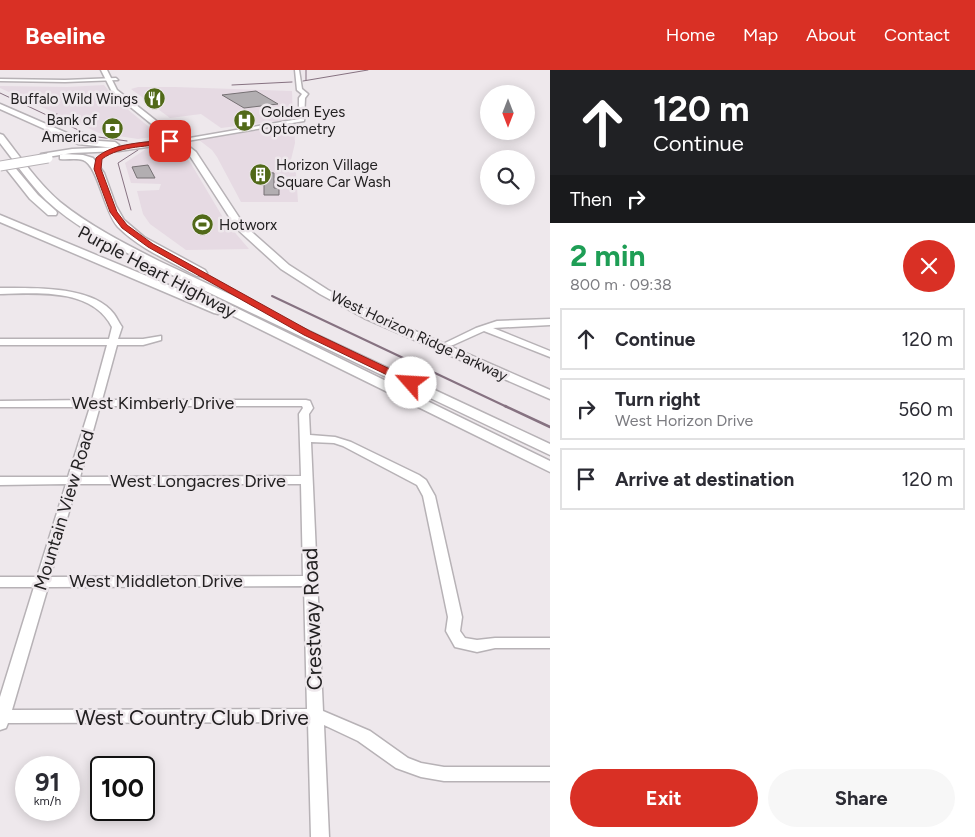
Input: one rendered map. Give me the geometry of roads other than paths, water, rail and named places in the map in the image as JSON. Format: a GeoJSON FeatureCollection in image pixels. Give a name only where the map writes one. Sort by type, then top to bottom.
{"type":"FeatureCollection","features":[{"type":"Feature","properties":{"kind":"highway"},"geometry":{"type":"LineString","coordinates":[[0,106],[74,140],[89,144],[117,147]]}},
{"type":"Feature","properties":{"kind":"highway","name":"Purple Heart Highway"},"geometry":{"type":"LineString","coordinates":[[0,137],[46,194],[90,227],[155,263],[307,333],[550,450]]}},
{"type":"Feature","properties":{"kind":"highway"},"geometry":{"type":"LineString","coordinates":[[61,155],[77,146],[74,140]]}},
{"type":"Feature","properties":{"kind":"highway"},"geometry":{"type":"LineString","coordinates":[[97,169],[98,160],[101,155],[117,147]]}},
{"type":"Feature","properties":{"kind":"highway","name":"Purple Heart Highway"},"geometry":{"type":"LineString","coordinates":[[0,155],[34,197],[82,234],[118,255],[550,467]]}},
{"type":"Feature","properties":{"kind":"highway"},"geometry":{"type":"LineString","coordinates":[[61,155],[88,159],[97,169],[113,212],[132,232],[150,245],[307,333]]}},
{"type":"Feature","properties":{"kind":"highway"},"geometry":{"type":"LineString","coordinates":[[0,218],[314,351]]}},
{"type":"Feature","properties":{"kind":"main road"},"geometry":{"type":"LineString","coordinates":[[104,70],[112,79]]}},
{"type":"Feature","properties":{"kind":"main road"},"geometry":{"type":"LineString","coordinates":[[112,70],[114,91],[203,153]]}},
{"type":"Feature","properties":{"kind":"main road"},"geometry":{"type":"LineString","coordinates":[[0,164],[180,138]]}},
{"type":"Feature","properties":{"kind":"main road","name":"West Horizon Ridge Parkway"},"geometry":{"type":"LineString","coordinates":[[180,138],[216,181],[250,238],[272,257],[319,284],[374,310],[550,387]]}},
{"type":"Feature","properties":{"kind":"main road","name":"West Horizon Ridge Parkway"},"geometry":{"type":"LineString","coordinates":[[233,211],[255,233],[348,305],[550,396]]}},
{"type":"Feature","properties":{"kind":"main road"},"geometry":{"type":"LineString","coordinates":[[250,238],[256,239],[264,246],[271,246]]}},
{"type":"Feature","properties":{"kind":"main road"},"geometry":{"type":"LineString","coordinates":[[394,327],[407,330],[448,347],[454,346]]}},
{"type":"Feature","properties":{"kind":"street"},"geometry":{"type":"LineString","coordinates":[[30,70],[32,80]]}},
{"type":"Feature","properties":{"kind":"street"},"geometry":{"type":"LineString","coordinates":[[75,70],[78,81]]}},
{"type":"Feature","properties":{"kind":"street"},"geometry":{"type":"LineString","coordinates":[[180,138],[302,120],[302,98],[305,94],[300,90],[297,70]]}},
{"type":"Feature","properties":{"kind":"street"},"geometry":{"type":"LineString","coordinates":[[0,80],[78,81],[112,79]]}},
{"type":"Feature","properties":{"kind":"street","name":"Mountain View Road"},"geometry":{"type":"LineString","coordinates":[[0,291],[56,292],[73,295],[95,304],[108,312],[116,322],[117,334],[1,720]]}},
{"type":"Feature","properties":{"kind":"street"},"geometry":{"type":"LineString","coordinates":[[487,329],[505,323],[550,322]]}},
{"type":"Feature","properties":{"kind":"street"},"geometry":{"type":"LineString","coordinates":[[454,346],[486,334],[487,329]]}},
{"type":"Feature","properties":{"kind":"street"},"geometry":{"type":"LineString","coordinates":[[487,329],[550,354]]}},
{"type":"Feature","properties":{"kind":"street"},"geometry":{"type":"LineString","coordinates":[[0,342],[143,342],[158,338]]}},
{"type":"Feature","properties":{"kind":"street","name":"West Kimberly Drive"},"geometry":{"type":"LineString","coordinates":[[0,404],[306,403]]}},
{"type":"Feature","properties":{"kind":"street","name":"Crestway Road"},"geometry":{"type":"LineString","coordinates":[[306,403],[308,408],[304,414],[320,837]]}},
{"type":"Feature","properties":{"kind":"street"},"geometry":{"type":"LineString","coordinates":[[305,438],[335,440],[347,444],[415,478],[426,488],[455,617],[453,631],[460,643],[477,646],[495,643],[550,643]]}},
{"type":"Feature","properties":{"kind":"street","name":"West Longacres Drive"},"geometry":{"type":"LineString","coordinates":[[0,481],[307,480]]}},
{"type":"Feature","properties":{"kind":"street","name":"West Middleton Drive"},"geometry":{"type":"LineString","coordinates":[[0,582],[311,581]]}},
{"type":"Feature","properties":{"kind":"street","name":"West Country Club Drive"},"geometry":{"type":"LineString","coordinates":[[1,720],[316,715],[364,736],[402,763],[421,770],[444,774],[550,774]]}},
{"type":"Feature","properties":{"kind":"waterway"},"geometry":{"type":"LineString","coordinates":[[306,70],[306,80]]}},
{"type":"Feature","properties":{"kind":"waterway"},"geometry":{"type":"LineString","coordinates":[[303,81],[368,70]]}},
{"type":"Feature","properties":{"kind":"waterway"},"geometry":{"type":"LineString","coordinates":[[232,85],[292,82]]}},
{"type":"Feature","properties":{"kind":"waterway"},"geometry":{"type":"LineString","coordinates":[[0,93],[91,136],[127,141]]}},
{"type":"Feature","properties":{"kind":"waterway"},"geometry":{"type":"LineString","coordinates":[[49,116],[57,114]]}},
{"type":"Feature","properties":{"kind":"waterway"},"geometry":{"type":"LineString","coordinates":[[131,210],[118,163],[138,150]]}},
{"type":"Feature","properties":{"kind":"waterway"},"geometry":{"type":"LineString","coordinates":[[272,296],[507,407]]}},
{"type":"Feature","properties":{"kind":"waterway"},"geometry":{"type":"LineString","coordinates":[[505,406],[550,427]]}},
{"type":"Feature","properties":{"kind":"place","name":"Buffalo Wild Wings"},"geometry":{"type":"Point","coordinates":[154,99]}},
{"type":"Feature","properties":{"kind":"place","name":"Golden Eyes Optometry"},"geometry":{"type":"Point","coordinates":[245,121]}},
{"type":"Feature","properties":{"kind":"place","name":"Bank of America"},"geometry":{"type":"Point","coordinates":[113,129]}},
{"type":"Feature","properties":{"kind":"place","name":"Horizon Village Square Car Wash"},"geometry":{"type":"Point","coordinates":[260,174]}},
{"type":"Feature","properties":{"kind":"place","name":"Hotworx"},"geometry":{"type":"Point","coordinates":[203,225]}}]}
